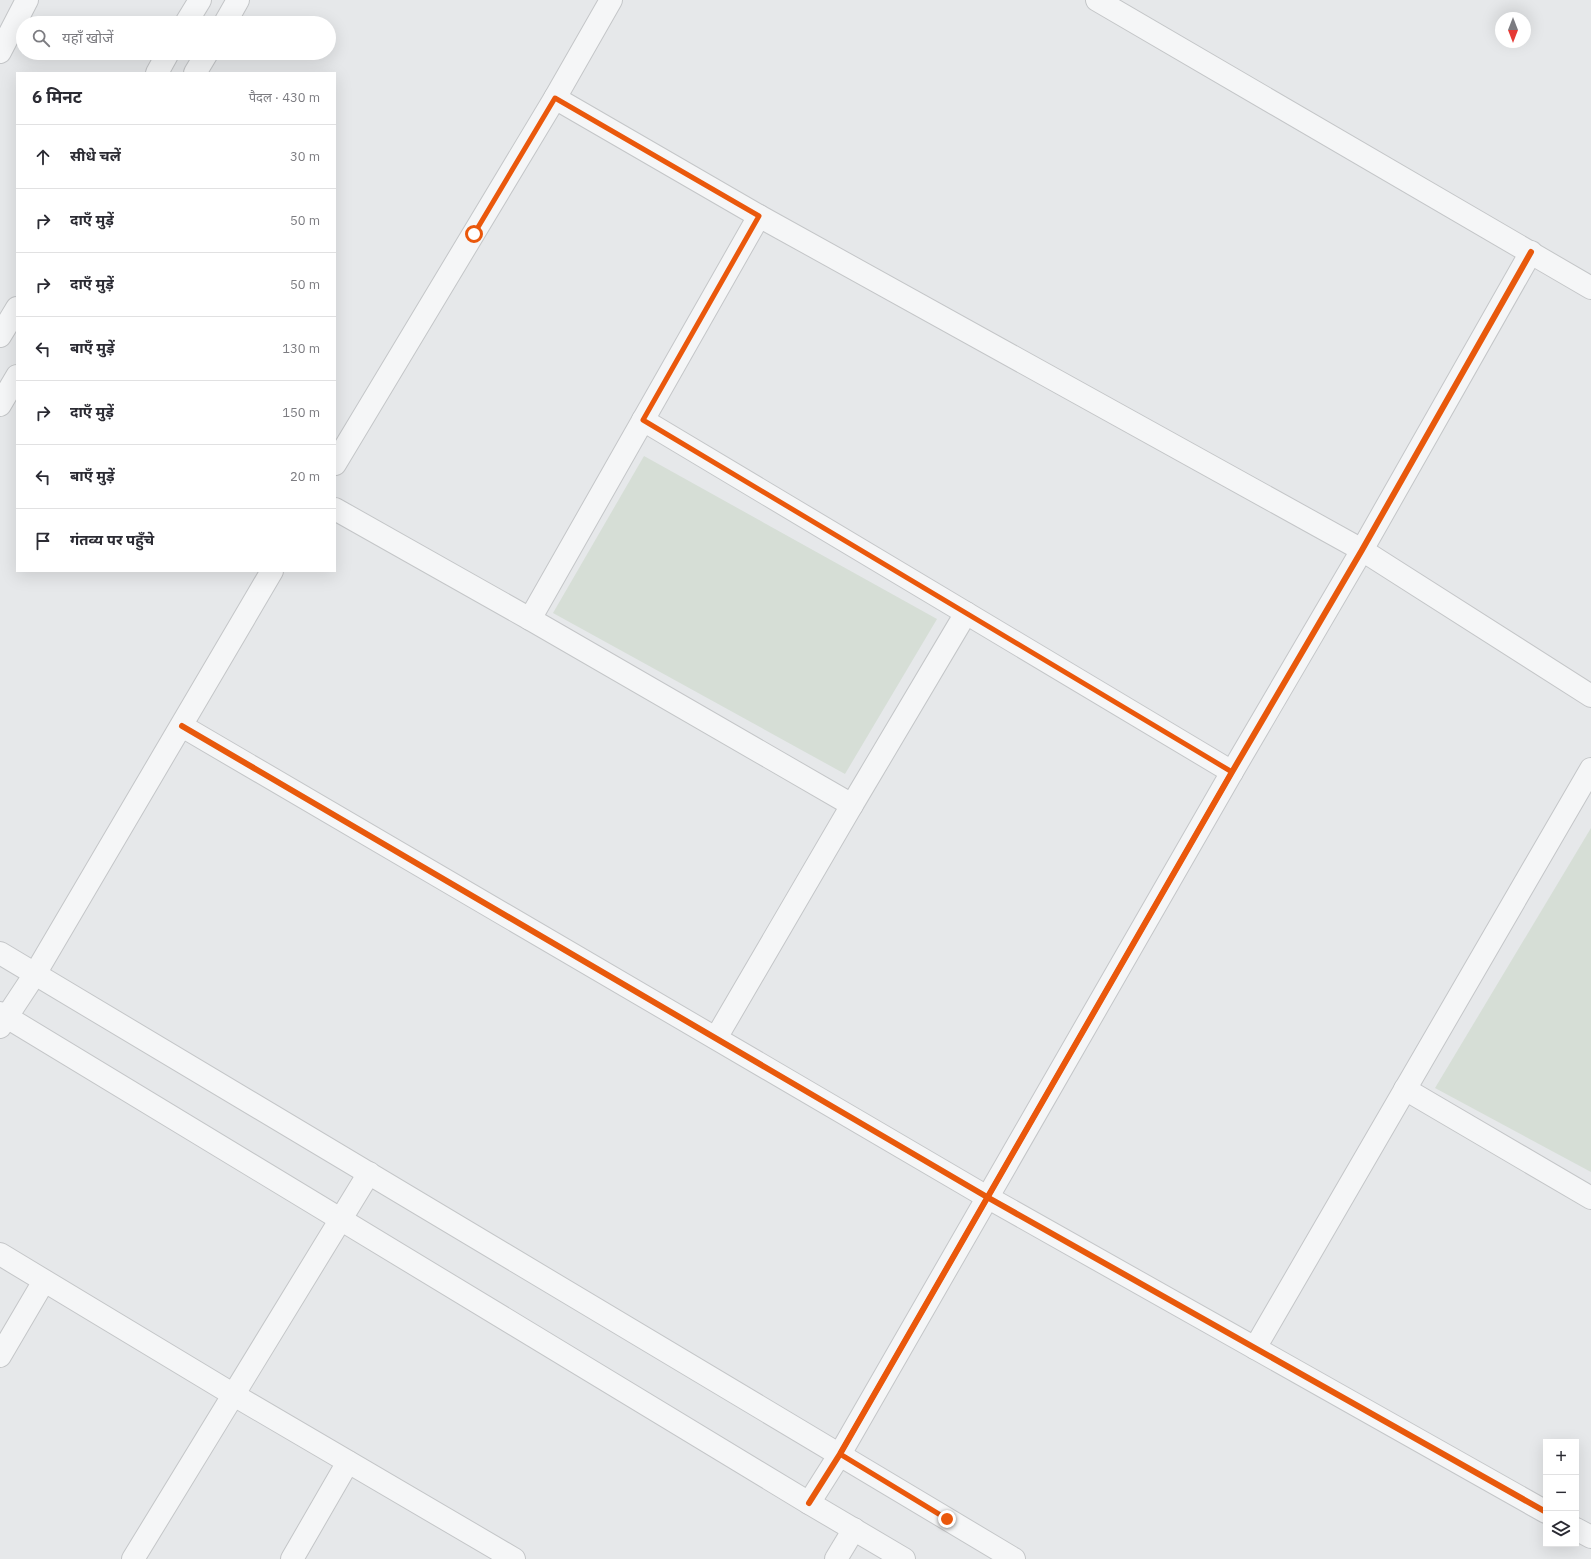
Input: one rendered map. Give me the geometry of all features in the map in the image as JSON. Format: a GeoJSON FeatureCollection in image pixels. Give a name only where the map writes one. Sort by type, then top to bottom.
{"type":"FeatureCollection","features":[{"type":"Feature","properties":{"kind":"street"},"geometry":{"type":"LineString","coordinates":[[19,16],[27,0]]}},
{"type":"Feature","properties":{"kind":"street"},"geometry":{"type":"LineString","coordinates":[[190,16],[200,0]]}},
{"type":"Feature","properties":{"kind":"street"},"geometry":{"type":"LineString","coordinates":[[229,16],[238,0]]}},
{"type":"Feature","properties":{"kind":"street"},"geometry":{"type":"LineString","coordinates":[[336,462],[555,98],[611,0]]}},
{"type":"Feature","properties":{"kind":"street"},"geometry":{"type":"LineString","coordinates":[[1097,0],[1591,288]]}},
{"type":"Feature","properties":{"kind":"street"},"geometry":{"type":"LineString","coordinates":[[0,52],[16,21]]}},
{"type":"Feature","properties":{"kind":"street"},"geometry":{"type":"LineString","coordinates":[[158,72],[164,60]]}},
{"type":"Feature","properties":{"kind":"street"},"geometry":{"type":"LineString","coordinates":[[196,72],[203,60]]}},
{"type":"Feature","properties":{"kind":"street"},"geometry":{"type":"LineString","coordinates":[[555,98],[759,216],[1362,550],[1591,696]]}},
{"type":"Feature","properties":{"kind":"street"},"geometry":{"type":"LineString","coordinates":[[530,619],[759,216]]}},
{"type":"Feature","properties":{"kind":"street"},"geometry":{"type":"LineString","coordinates":[[809,1503],[840,1454],[1232,772],[1362,550],[1531,252]]}},
{"type":"Feature","properties":{"kind":"street"},"geometry":{"type":"LineString","coordinates":[[0,336],[16,310]]}},
{"type":"Feature","properties":{"kind":"street"},"geometry":{"type":"LineString","coordinates":[[0,405],[16,378]]}},
{"type":"Feature","properties":{"kind":"street"},"geometry":{"type":"LineString","coordinates":[[643,420],[1232,772]]}},
{"type":"Feature","properties":{"kind":"street"},"geometry":{"type":"LineString","coordinates":[[336,510],[530,619],[852,806]]}},
{"type":"Feature","properties":{"kind":"street"},"geometry":{"type":"LineString","coordinates":[[271,572],[35,974],[2,1019],[341,1220],[904,1559]]}},
{"type":"Feature","properties":{"kind":"street"},"geometry":{"type":"LineString","coordinates":[[716,1038],[966,613]]}},
{"type":"Feature","properties":{"kind":"street"},"geometry":{"type":"LineString","coordinates":[[182,726],[987,1197],[1544,1511]]}},
{"type":"Feature","properties":{"kind":"street"},"geometry":{"type":"LineString","coordinates":[[1255,1348],[1591,769]]}},
{"type":"Feature","properties":{"kind":"street"},"geometry":{"type":"LineString","coordinates":[[0,953],[1014,1559]]}},
{"type":"Feature","properties":{"kind":"street"},"geometry":{"type":"LineString","coordinates":[[1405,1089],[1591,1198]]}},
{"type":"Feature","properties":{"kind":"street"},"geometry":{"type":"LineString","coordinates":[[133,1559],[369,1173]]}},
{"type":"Feature","properties":{"kind":"street"},"geometry":{"type":"LineString","coordinates":[[0,1254],[234,1395],[514,1559]]}},
{"type":"Feature","properties":{"kind":"street"},"geometry":{"type":"LineString","coordinates":[[0,1356],[44,1281]]}},
{"type":"Feature","properties":{"kind":"street"},"geometry":{"type":"LineString","coordinates":[[294,1558],[348,1462]]}},
{"type":"Feature","properties":{"kind":"street"},"geometry":{"type":"LineString","coordinates":[[836,1559],[854,1529]]}},
{"type":"Feature","properties":{"kind":"street"},"geometry":{"type":"LineString","coordinates":[[1579,1530],[1591,1537]]}},
{"type":"Feature","properties":{"kind":"shaded area"},"geometry":{"type":"Polygon","coordinates":[[[644,456],[937,619],[845,774],[553,613],[644,456]]]}},
{"type":"Feature","properties":{"kind":"shaded area"},"geometry":{"type":"Polygon","coordinates":[[[1591,828],[1591,1172],[1435,1088],[1591,828]]]}},
{"type":"Feature","properties":{"kind":"cycle path"},"geometry":{"type":"LineString","coordinates":[[809,1503],[840,1454],[1232,772],[1362,550],[1531,252]]}},
{"type":"Feature","properties":{"kind":"cycle path"},"geometry":{"type":"LineString","coordinates":[[182,726],[987,1197],[1544,1511]]}},
{"type":"Feature","properties":{"kind":"route"},"geometry":{"type":"LineString","coordinates":[[474,234],[555,98],[759,216],[643,420],[1232,772],[840,1454],[947,1519]]}}]}
